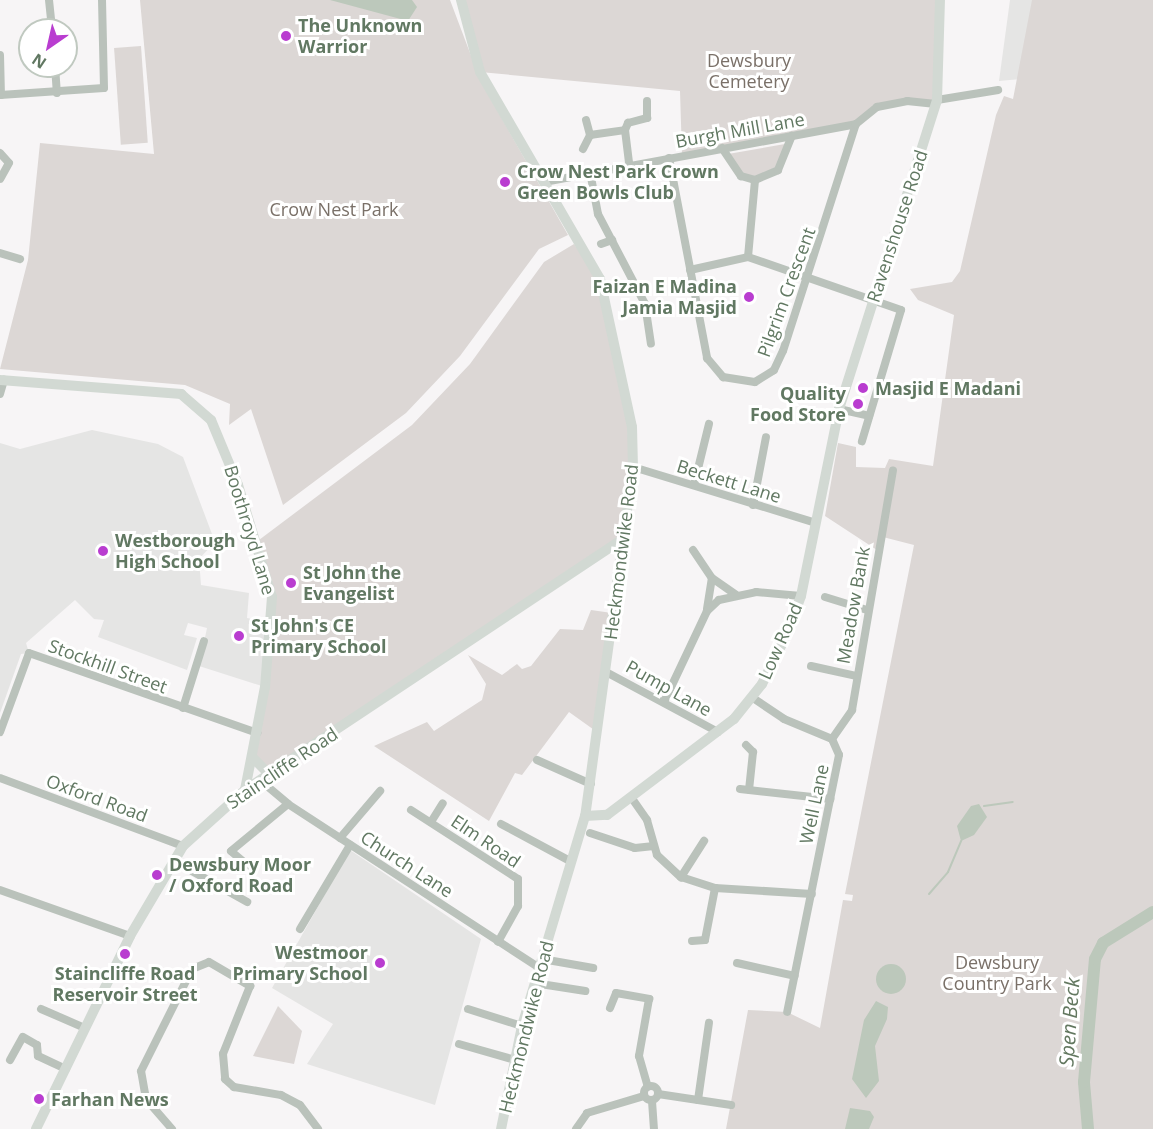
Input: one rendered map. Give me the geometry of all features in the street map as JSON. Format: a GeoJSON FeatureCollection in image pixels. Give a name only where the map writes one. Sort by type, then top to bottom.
{"type":"FeatureCollection","features":[{"type":"Feature","properties":{"kind":"street"},"geometry":{"type":"LineString","coordinates":[[49,0],[51,18]]}},
{"type":"Feature","properties":{"kind":"street"},"geometry":{"type":"LineString","coordinates":[[0,56],[0,95],[57,93],[104,88],[102,0]]}},
{"type":"Feature","properties":{"kind":"street","name":"Heckmondwike Road"},"geometry":{"type":"LineString","coordinates":[[461,0],[480,72],[600,279],[632,428],[633,467],[621,540],[591,784],[585,816],[522,1026],[501,1129]]}},
{"type":"Feature","properties":{"kind":"street","name":"Ravenshouse Road"},"geometry":{"type":"LineString","coordinates":[[829,448],[838,409],[937,102],[940,0]]}},
{"type":"Feature","properties":{"kind":"street"},"geometry":{"type":"LineString","coordinates":[[56,78],[57,93]]}},
{"type":"Feature","properties":{"kind":"street","name":"Burgh Mill Lane"},"geometry":{"type":"LineString","coordinates":[[544,182],[856,124],[877,107],[907,101],[937,102],[998,90]]}},
{"type":"Feature","properties":{"kind":"street"},"geometry":{"type":"LineString","coordinates":[[629,165],[625,130],[628,123],[647,118],[647,102]]}},
{"type":"Feature","properties":{"kind":"street"},"geometry":{"type":"LineString","coordinates":[[583,149],[590,135],[586,120]]}},
{"type":"Feature","properties":{"kind":"street","name":"Pilgrim Crescent"},"geometry":{"type":"LineString","coordinates":[[669,158],[707,358],[723,377],[738,382],[755,382],[774,370],[808,277],[856,124]]}},
{"type":"Feature","properties":{"kind":"street"},"geometry":{"type":"LineString","coordinates":[[590,135],[625,130]]}},
{"type":"Feature","properties":{"kind":"street"},"geometry":{"type":"LineString","coordinates":[[722,148],[741,176],[755,180],[778,170],[792,136]]}},
{"type":"Feature","properties":{"kind":"street"},"geometry":{"type":"LineString","coordinates":[[0,153],[9,163],[0,179]]}},
{"type":"Feature","properties":{"kind":"street"},"geometry":{"type":"LineString","coordinates":[[590,172],[598,214],[645,304],[651,344]]}},
{"type":"Feature","properties":{"kind":"street"},"geometry":{"type":"LineString","coordinates":[[748,257],[755,180]]}},
{"type":"Feature","properties":{"kind":"street"},"geometry":{"type":"LineString","coordinates":[[601,244],[612,240]]}},
{"type":"Feature","properties":{"kind":"street"},"geometry":{"type":"LineString","coordinates":[[0,253],[20,259]]}},
{"type":"Feature","properties":{"kind":"street"},"geometry":{"type":"LineString","coordinates":[[690,270],[748,257],[896,307],[901,318],[861,441]]}},
{"type":"Feature","properties":{"kind":"street"},"geometry":{"type":"LineString","coordinates":[[0,394],[2,380]]}},
{"type":"Feature","properties":{"kind":"street","name":"Boothroyd Lane"},"geometry":{"type":"LineString","coordinates":[[2,380],[181,394],[211,420],[235,474],[272,597],[256,733],[245,790]]}},
{"type":"Feature","properties":{"kind":"street"},"geometry":{"type":"LineString","coordinates":[[838,409],[869,416]]}},
{"type":"Feature","properties":{"kind":"street"},"geometry":{"type":"LineString","coordinates":[[694,485],[709,424]]}},
{"type":"Feature","properties":{"kind":"street"},"geometry":{"type":"LineString","coordinates":[[753,505],[766,437]]}},
{"type":"Feature","properties":{"kind":"street","name":"Low Road"},"geometry":{"type":"LineString","coordinates":[[585,816],[607,815],[718,732],[753,698],[776,659],[801,596],[829,448]]}},
{"type":"Feature","properties":{"kind":"street","name":"Beckett Lane"},"geometry":{"type":"LineString","coordinates":[[633,467],[816,523]]}},
{"type":"Feature","properties":{"kind":"street","name":"Meadow Bank"},"geometry":{"type":"LineString","coordinates":[[832,739],[852,710],[867,610],[893,470]]}},
{"type":"Feature","properties":{"kind":"street","name":"Staincliffe Road"},"geometry":{"type":"LineString","coordinates":[[36,1129],[130,936],[183,846],[245,790],[621,540]]}},
{"type":"Feature","properties":{"kind":"street"},"geometry":{"type":"LineString","coordinates":[[693,550],[712,578],[736,595]]}},
{"type":"Feature","properties":{"kind":"street"},"geometry":{"type":"LineString","coordinates":[[664,702],[707,611],[712,578]]}},
{"type":"Feature","properties":{"kind":"street"},"geometry":{"type":"LineString","coordinates":[[707,611],[736,595],[779,591],[801,596]]}},
{"type":"Feature","properties":{"kind":"street"},"geometry":{"type":"LineString","coordinates":[[825,597],[867,610]]}},
{"type":"Feature","properties":{"kind":"street"},"geometry":{"type":"LineString","coordinates":[[183,708],[204,641]]}},
{"type":"Feature","properties":{"kind":"street","name":"Stockhill Street"},"geometry":{"type":"LineString","coordinates":[[0,732],[29,653],[256,733]]}},
{"type":"Feature","properties":{"kind":"street"},"geometry":{"type":"LineString","coordinates":[[811,666],[856,676]]}},
{"type":"Feature","properties":{"kind":"street","name":"Pump Lane"},"geometry":{"type":"LineString","coordinates":[[606,672],[718,732]]}},
{"type":"Feature","properties":{"kind":"street","name":"Well Lane"},"geometry":{"type":"LineString","coordinates":[[753,698],[783,719],[832,739],[839,763],[788,1012]]}},
{"type":"Feature","properties":{"kind":"street"},"geometry":{"type":"LineString","coordinates":[[746,745],[753,752],[750,776],[745,790],[830,799]]}},
{"type":"Feature","properties":{"kind":"street"},"geometry":{"type":"LineString","coordinates":[[252,757],[266,778]]}},
{"type":"Feature","properties":{"kind":"street"},"geometry":{"type":"LineString","coordinates":[[537,760],[591,784]]}},
{"type":"Feature","properties":{"kind":"street","name":"Oxford Road"},"geometry":{"type":"LineString","coordinates":[[0,778],[183,846]]}},
{"type":"Feature","properties":{"kind":"street","name":"Church Lane"},"geometry":{"type":"LineString","coordinates":[[266,778],[288,804],[498,942],[541,963]]}},
{"type":"Feature","properties":{"kind":"street"},"geometry":{"type":"LineString","coordinates":[[340,838],[380,791]]}},
{"type":"Feature","properties":{"kind":"street"},"geometry":{"type":"LineString","coordinates":[[631,797],[647,820],[654,846],[681,877],[715,888],[812,894]]}},
{"type":"Feature","properties":{"kind":"street"},"geometry":{"type":"LineString","coordinates":[[431,822],[443,803]]}},
{"type":"Feature","properties":{"kind":"street"},"geometry":{"type":"LineString","coordinates":[[251,868],[231,851],[288,804]]}},
{"type":"Feature","properties":{"kind":"street","name":"Elm Road"},"geometry":{"type":"LineString","coordinates":[[411,810],[518,879],[518,906],[498,942]]}},
{"type":"Feature","properties":{"kind":"street"},"geometry":{"type":"LineString","coordinates":[[501,824],[570,861]]}},
{"type":"Feature","properties":{"kind":"street"},"geometry":{"type":"LineString","coordinates":[[590,833],[635,848],[654,846]]}},
{"type":"Feature","properties":{"kind":"street"},"geometry":{"type":"LineString","coordinates":[[681,877],[704,841]]}},
{"type":"Feature","properties":{"kind":"street"},"geometry":{"type":"LineString","coordinates":[[300,928],[350,845]]}},
{"type":"Feature","properties":{"kind":"street"},"geometry":{"type":"LineString","coordinates":[[174,861],[247,902]]}},
{"type":"Feature","properties":{"kind":"street"},"geometry":{"type":"LineString","coordinates":[[692,941],[705,940],[715,888]]}},
{"type":"Feature","properties":{"kind":"street"},"geometry":{"type":"LineString","coordinates":[[0,890],[130,936]]}},
{"type":"Feature","properties":{"kind":"street"},"geometry":{"type":"LineString","coordinates":[[172,1129],[146,1100],[141,1071],[192,969],[209,962],[250,986],[223,1054],[225,1079],[234,1087],[264,1090],[300,1105],[318,1129]]}},
{"type":"Feature","properties":{"kind":"street"},"geometry":{"type":"LineString","coordinates":[[541,963],[593,968]]}},
{"type":"Feature","properties":{"kind":"street"},"geometry":{"type":"LineString","coordinates":[[737,963],[795,976]]}},
{"type":"Feature","properties":{"kind":"street"},"geometry":{"type":"LineString","coordinates":[[534,983],[585,992]]}},
{"type":"Feature","properties":{"kind":"street"},"geometry":{"type":"LineString","coordinates":[[610,1008],[616,993],[649,999],[639,1056],[648,1087],[658,1094],[731,1106]]}},
{"type":"Feature","properties":{"kind":"street"},"geometry":{"type":"LineString","coordinates":[[41,1009],[85,1028]]}},
{"type":"Feature","properties":{"kind":"street"},"geometry":{"type":"LineString","coordinates":[[468,1009],[522,1026]]}},
{"type":"Feature","properties":{"kind":"street"},"geometry":{"type":"LineString","coordinates":[[698,1100],[709,1023]]}},
{"type":"Feature","properties":{"kind":"street"},"geometry":{"type":"LineString","coordinates":[[10,1060],[23,1037],[37,1045],[38,1056],[66,1069]]}},
{"type":"Feature","properties":{"kind":"street"},"geometry":{"type":"LineString","coordinates":[[459,1044],[515,1060]]}},
{"type":"Feature","properties":{"kind":"street"},"geometry":{"type":"LineString","coordinates":[[644,1096],[648,1087]]}},
{"type":"Feature","properties":{"kind":"street"},"geometry":{"type":"LineString","coordinates":[[654,1129],[652,1101],[658,1094]]}},
{"type":"Feature","properties":{"kind":"street"},"geometry":{"type":"LineString","coordinates":[[576,1129],[587,1113],[644,1096],[652,1101]]}},
{"type":"Feature","properties":{"kind":"shaded area"},"geometry":{"type":"Polygon","coordinates":[[[330,0],[412,0],[417,7],[408,21],[330,0]]]}},
{"type":"Feature","properties":{"kind":"shaded area"},"geometry":{"type":"Polygon","coordinates":[[[1010,0],[1033,0],[1020,79],[999,81],[1010,0]]]}},
{"type":"Feature","properties":{"kind":"shaded area","name":"Westborough High School"},"geometry":{"type":"Polygon","coordinates":[[[92,430],[158,444],[183,457],[215,542],[199,559],[201,585],[249,593],[247,618],[273,623],[265,687],[199,666],[207,628],[188,623],[184,635],[197,638],[187,670],[98,637],[104,620],[94,619],[75,600],[26,643],[29,653],[21,654],[0,713],[0,443],[20,449],[92,430]]]}},
{"type":"Feature","properties":{"kind":"shaded area"},"geometry":{"type":"Polygon","coordinates":[[[979,804],[987,817],[974,835],[961,841],[957,826],[971,806],[979,804]]]}},
{"type":"Feature","properties":{"kind":"shaded area","name":"Westmoor Primary School"},"geometry":{"type":"Polygon","coordinates":[[[350,850],[481,939],[435,1105],[307,1064],[333,1024],[272,988],[350,850]]]}},
{"type":"Feature","properties":{"kind":"shaded area"},"geometry":{"type":"Polygon","coordinates":[[[891,964],[902,968],[906,979],[902,990],[891,994],[880,990],[876,979],[880,968],[891,964]]]}},
{"type":"Feature","properties":{"kind":"shaded area"},"geometry":{"type":"Polygon","coordinates":[[[876,1001],[888,1007],[887,1019],[875,1046],[879,1081],[866,1098],[852,1079],[864,1020],[876,1001]]]}},
{"type":"Feature","properties":{"kind":"shaded area"},"geometry":{"type":"Polygon","coordinates":[[[850,1108],[870,1111],[874,1117],[869,1129],[845,1129],[850,1108]]]}},
{"type":"Feature","properties":{"kind":"green space","name":"Crow Nest Park"},"geometry":{"type":"Polygon","coordinates":[[[140,0],[450,0],[481,82],[568,235],[539,249],[460,356],[406,413],[283,505],[251,409],[229,425],[230,404],[185,385],[0,369],[28,260],[40,143],[154,154],[140,0]]]}},
{"type":"Feature","properties":{"kind":"green space","name":"Dewsbury Cemetery"},"geometry":{"type":"Polygon","coordinates":[[[460,0],[940,0],[937,100],[877,107],[856,124],[682,155],[680,91],[480,72],[460,0]]]}},
{"type":"Feature","properties":{"kind":"green space","name":"Dewsbury Country Park"},"geometry":{"type":"Polygon","coordinates":[[[1032,0],[1153,0],[1153,1129],[726,1129],[748,1010],[787,1012],[820,1028],[843,900],[852,901],[853,895],[845,894],[914,545],[879,536],[877,550],[825,516],[838,443],[856,447],[856,467],[885,468],[889,459],[933,466],[954,315],[918,300],[910,289],[952,282],[960,271],[996,115],[1004,96],[1013,99],[1032,0]]]}},
{"type":"Feature","properties":{"kind":"green space"},"geometry":{"type":"Polygon","coordinates":[[[141,46],[148,143],[121,145],[114,48],[141,46]]]}},
{"type":"Feature","properties":{"kind":"green space"},"geometry":{"type":"Polygon","coordinates":[[[785,144],[777,166],[758,177],[743,174],[728,154],[785,144]]]}},
{"type":"Feature","properties":{"kind":"green space"},"geometry":{"type":"Polygon","coordinates":[[[574,244],[600,279],[632,427],[621,540],[270,775],[252,757],[273,623],[255,543],[412,425],[470,364],[544,262],[574,244]]]}},
{"type":"Feature","properties":{"kind":"green space"},"geometry":{"type":"Polygon","coordinates":[[[591,610],[612,613],[597,732],[569,712],[522,775],[515,773],[489,821],[374,746],[427,722],[434,731],[482,700],[486,684],[468,655],[502,675],[517,664],[522,669],[531,666],[560,629],[583,630],[591,610]]]}},
{"type":"Feature","properties":{"kind":"green space"},"geometry":{"type":"Polygon","coordinates":[[[278,1006],[302,1031],[294,1064],[253,1056],[278,1006]]]}},
{"type":"Feature","properties":{"kind":"waterway"},"geometry":{"type":"LineString","coordinates":[[984,806],[1013,802]]}},
{"type":"Feature","properties":{"kind":"waterway"},"geometry":{"type":"LineString","coordinates":[[929,894],[948,872],[961,841]]}},
{"type":"Feature","properties":{"kind":"waterway","name":"Spen Beck"},"geometry":{"type":"LineString","coordinates":[[1088,1129],[1084,1082],[1095,959],[1103,943],[1153,912]]}},
{"type":"Feature","properties":{"kind":"place","name":"The Unknown Warrior"},"geometry":{"type":"Point","coordinates":[286,36]}},
{"type":"Feature","properties":{"kind":"place","name":"Crow Nest Park Crown Green Bowls Club"},"geometry":{"type":"Point","coordinates":[505,182]}},
{"type":"Feature","properties":{"kind":"place","name":"Faizan E Madina Jamia Masjid"},"geometry":{"type":"Point","coordinates":[749,297]}},
{"type":"Feature","properties":{"kind":"place","name":"Masjid E Madani"},"geometry":{"type":"Point","coordinates":[863,388]}},
{"type":"Feature","properties":{"kind":"place","name":"Quality Food Store"},"geometry":{"type":"Point","coordinates":[858,404]}},
{"type":"Feature","properties":{"kind":"place","name":"Westborough High School"},"geometry":{"type":"Point","coordinates":[103,551]}},
{"type":"Feature","properties":{"kind":"place","name":"St John the Evangelist"},"geometry":{"type":"Point","coordinates":[291,583]}},
{"type":"Feature","properties":{"kind":"place","name":"St John's CE Primary School"},"geometry":{"type":"Point","coordinates":[239,636]}},
{"type":"Feature","properties":{"kind":"place","name":"Dewsbury Moor / Oxford Road"},"geometry":{"type":"Point","coordinates":[157,875]}},
{"type":"Feature","properties":{"kind":"place","name":"Staincliffe Road Reservoir Street"},"geometry":{"type":"Point","coordinates":[125,954]}},
{"type":"Feature","properties":{"kind":"place","name":"Westmoor Primary School"},"geometry":{"type":"Point","coordinates":[380,963]}},
{"type":"Feature","properties":{"kind":"place","name":"Farhan News"},"geometry":{"type":"Point","coordinates":[39,1099]}}]}
